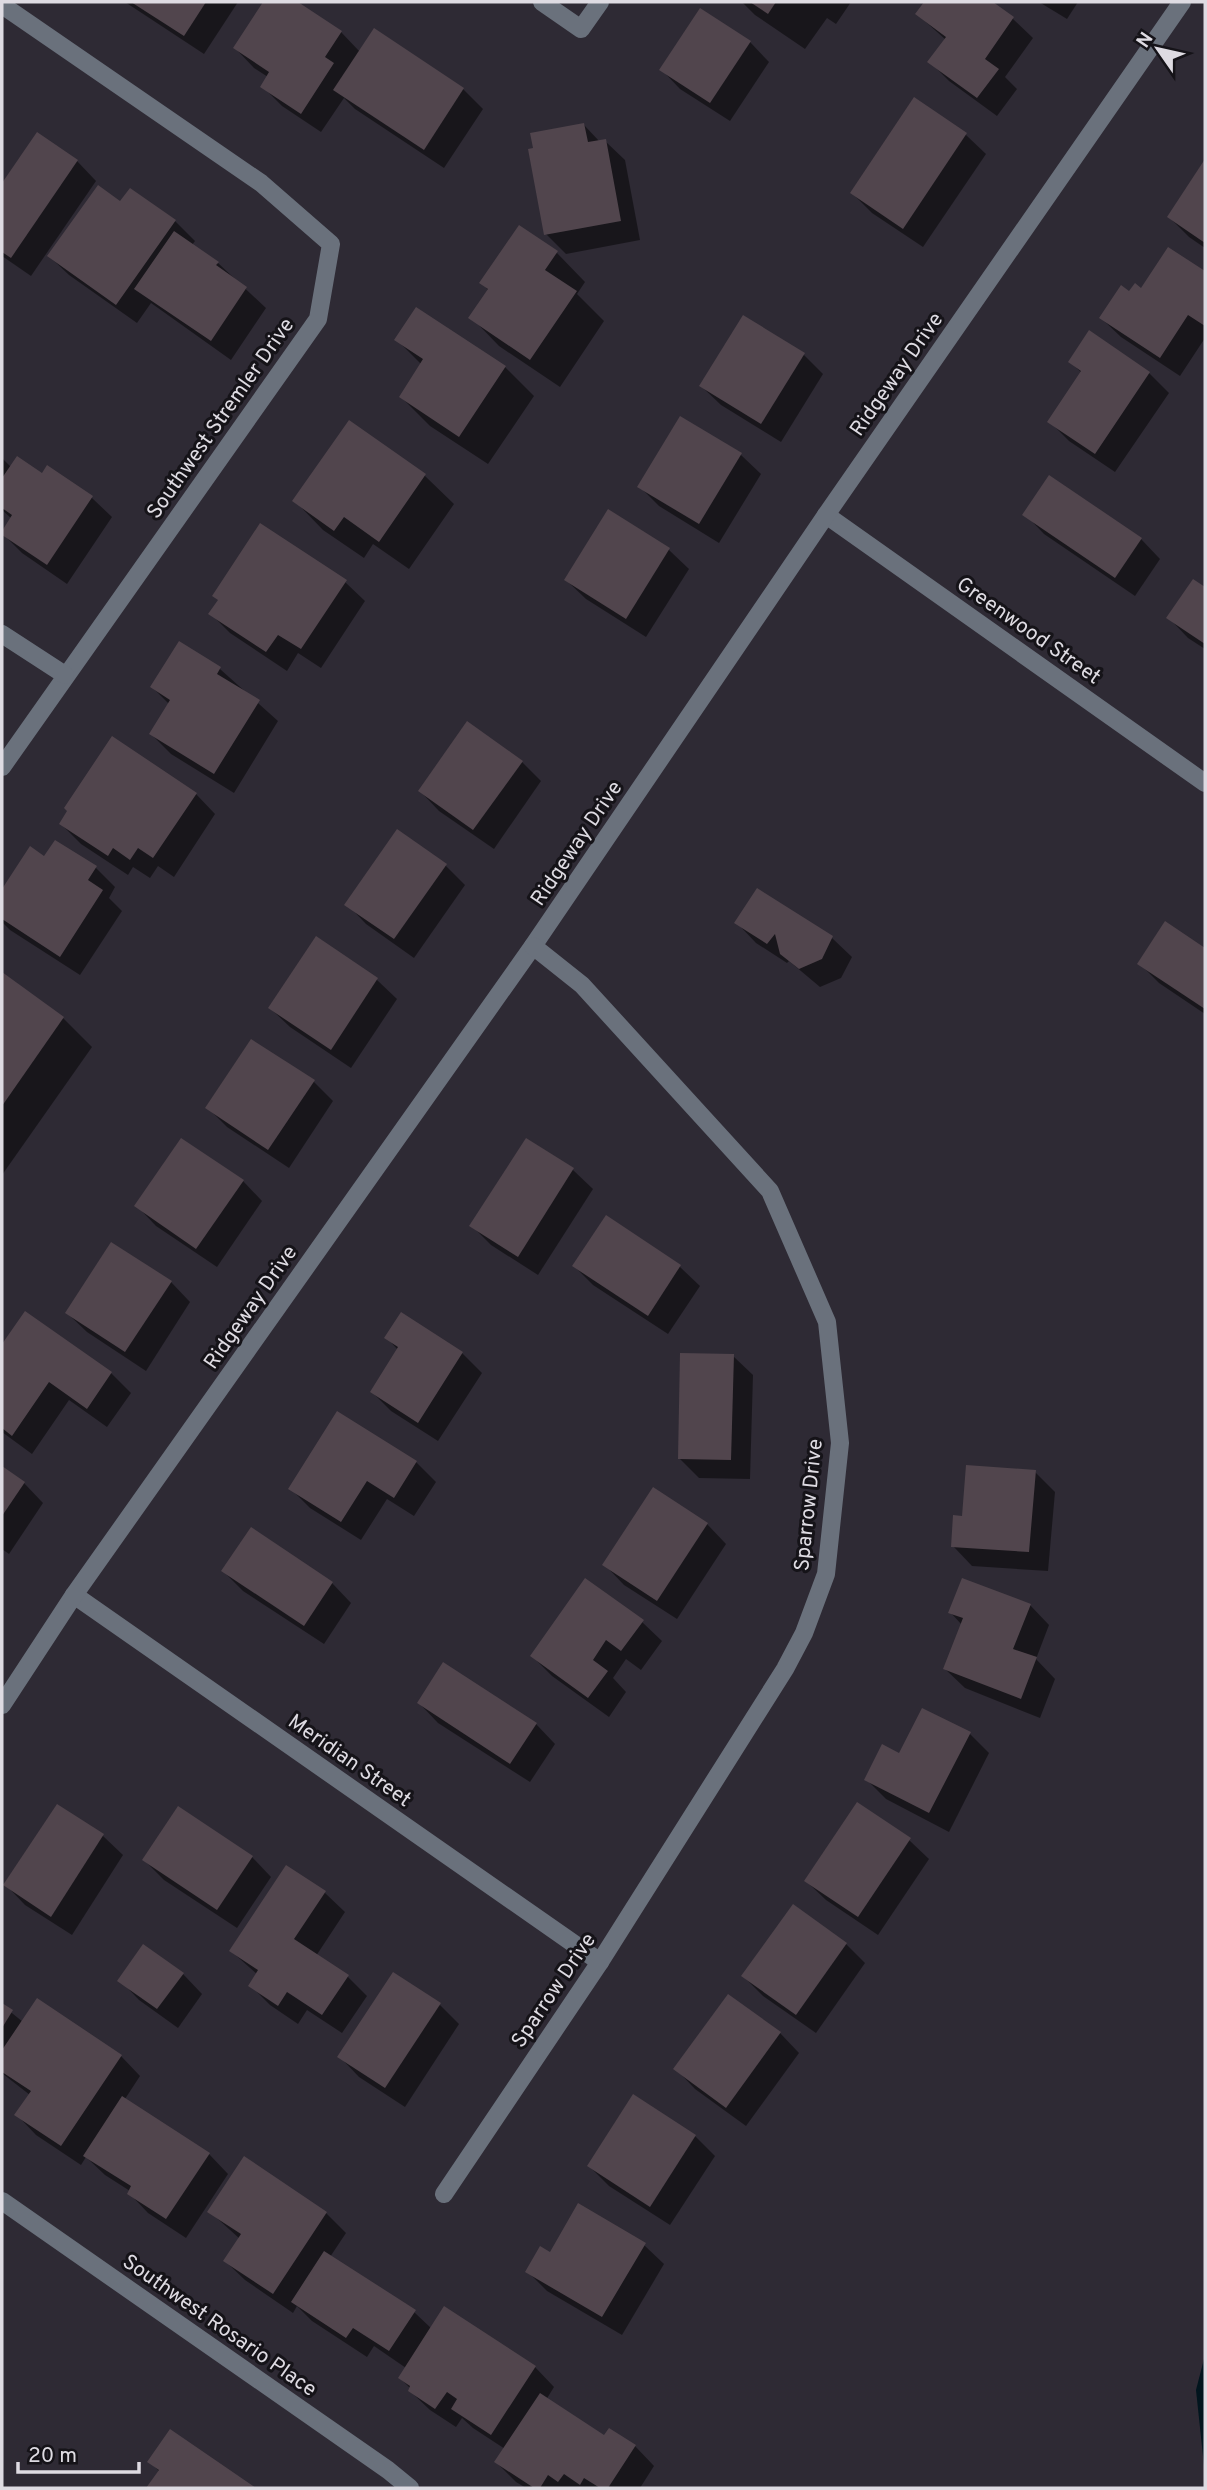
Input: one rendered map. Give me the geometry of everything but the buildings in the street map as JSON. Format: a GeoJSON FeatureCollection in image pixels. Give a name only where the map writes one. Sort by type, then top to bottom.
{"type":"FeatureCollection","features":[{"type":"Feature","properties":{"kind":"street"},"geometry":{"type":"LineString","coordinates":[[542,2],[581,29],[600,2]]}},
{"type":"Feature","properties":{"kind":"street","name":"Ridgeway Drive"},"geometry":{"type":"LineString","coordinates":[[2,1705],[74,1595],[533,946],[826,515],[1182,2]]}},
{"type":"Feature","properties":{"kind":"street","name":"Southwest Stremler Drive"},"geometry":{"type":"LineString","coordinates":[[2,5],[261,183],[331,244],[318,319],[2,767]]}},
{"type":"Feature","properties":{"kind":"street","name":"Greenwood Street"},"geometry":{"type":"LineString","coordinates":[[826,515],[1205,783]]}},
{"type":"Feature","properties":{"kind":"street"},"geometry":{"type":"LineString","coordinates":[[2,634],[65,675]]}},
{"type":"Feature","properties":{"kind":"street","name":"Sparrow Drive"},"geometry":{"type":"LineString","coordinates":[[444,2194],[600,1962],[785,1669],[804,1633],[826,1574],[840,1443],[827,1322],[770,1191],[582,985],[533,946]]}},
{"type":"Feature","properties":{"kind":"street","name":"Meridian Street"},"geometry":{"type":"LineString","coordinates":[[74,1595],[600,1962]]}},
{"type":"Feature","properties":{"kind":"street","name":"Southwest Rosario Place"},"geometry":{"type":"LineString","coordinates":[[2,2201],[388,2469],[410,2488]]}},
{"type":"Feature","properties":{"kind":"water"},"geometry":{"type":"Polygon","coordinates":[[[1205,2355],[1205,2475],[1196,2390],[1205,2355]]]}}]}
